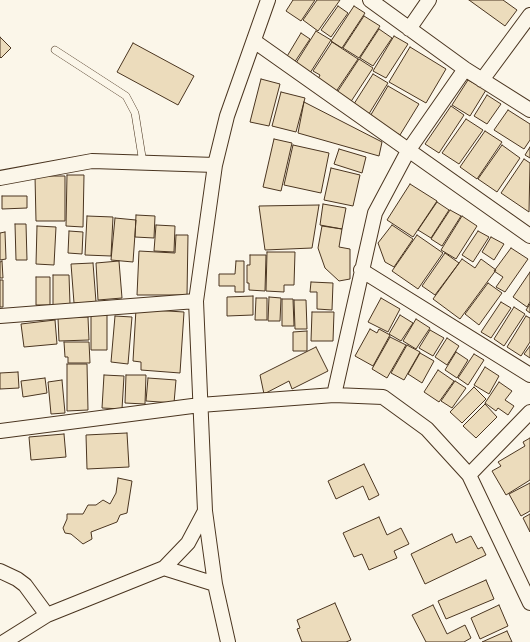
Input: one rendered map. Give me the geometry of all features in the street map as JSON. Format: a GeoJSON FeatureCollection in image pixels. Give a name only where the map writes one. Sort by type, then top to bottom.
{"type":"FeatureCollection","features":[{"type":"Feature","properties":{"kind":"street"},"geometry":{"type":"LineString","coordinates":[[228,642],[215,584],[205,511],[196,301],[215,165],[227,116],[268,0]]}},
{"type":"Feature","properties":{"kind":"street"},"geometry":{"type":"LineString","coordinates":[[370,0],[465,69],[530,110]]}},
{"type":"Feature","properties":{"kind":"street"},"geometry":{"type":"LineString","coordinates":[[409,28],[429,0]]}},
{"type":"Feature","properties":{"kind":"street"},"geometry":{"type":"LineString","coordinates":[[482,80],[530,15]]}},
{"type":"Feature","properties":{"kind":"street"},"geometry":{"type":"LineString","coordinates":[[254,41],[530,236]]}},
{"type":"Feature","properties":{"kind":"street"},"geometry":{"type":"LineString","coordinates":[[334,395],[375,213],[408,151],[465,69]]}},
{"type":"Feature","properties":{"kind":"street"},"geometry":{"type":"LineString","coordinates":[[0,178],[92,161],[215,165]]}},
{"type":"Feature","properties":{"kind":"street"},"geometry":{"type":"LineString","coordinates":[[361,270],[530,375]]}},
{"type":"Feature","properties":{"kind":"street"},"geometry":{"type":"LineString","coordinates":[[0,316],[196,301]]}},
{"type":"Feature","properties":{"kind":"street"},"geometry":{"type":"LineString","coordinates":[[0,431],[200,405],[334,395],[383,397],[427,429],[469,475],[530,603]]}},
{"type":"Feature","properties":{"kind":"street"},"geometry":{"type":"LineString","coordinates":[[469,475],[530,412]]}},
{"type":"Feature","properties":{"kind":"street"},"geometry":{"type":"LineString","coordinates":[[4,642],[46,615],[164,568],[188,543],[205,511]]}},
{"type":"Feature","properties":{"kind":"street"},"geometry":{"type":"LineString","coordinates":[[164,568],[215,584]]}},
{"type":"Feature","properties":{"kind":"street"},"geometry":{"type":"LineString","coordinates":[[0,571],[17,579],[25,585],[46,615]]}},
{"type":"Feature","properties":{"kind":"lane"},"geometry":{"type":"LineString","coordinates":[[55,50],[126,96],[135,113],[143,163]]}},
{"type":"Feature","properties":{"kind":"building"},"geometry":{"type":"Polygon","coordinates":[[[293,0],[315,0],[301,21],[286,11],[293,0]]]}},
{"type":"Feature","properties":{"kind":"building"},"geometry":{"type":"Polygon","coordinates":[[[317,0],[340,0],[318,31],[303,20],[317,0]]]}},
{"type":"Feature","properties":{"kind":"building"},"geometry":{"type":"Polygon","coordinates":[[[469,0],[503,0],[517,10],[505,26],[469,0]]]}},
{"type":"Feature","properties":{"kind":"building"},"geometry":{"type":"Polygon","coordinates":[[[338,6],[348,13],[331,37],[321,30],[338,6]]]}},
{"type":"Feature","properties":{"kind":"building"},"geometry":{"type":"Polygon","coordinates":[[[354,6],[365,13],[342,48],[331,41],[354,6]]]}},
{"type":"Feature","properties":{"kind":"building"},"geometry":{"type":"Polygon","coordinates":[[[364,16],[380,26],[359,58],[343,48],[364,16]]]}},
{"type":"Feature","properties":{"kind":"building"},"geometry":{"type":"Polygon","coordinates":[[[379,29],[392,38],[373,66],[360,58],[379,29]]]}},
{"type":"Feature","properties":{"kind":"building"},"geometry":{"type":"Polygon","coordinates":[[[316,31],[331,40],[310,73],[296,63],[316,31]]]}},
{"type":"Feature","properties":{"kind":"building"},"geometry":{"type":"Polygon","coordinates":[[[301,33],[310,39],[294,63],[286,58],[301,33]]]}},
{"type":"Feature","properties":{"kind":"building"},"geometry":{"type":"Polygon","coordinates":[[[394,36],[408,44],[386,78],[373,71],[394,36]]]}},
{"type":"Feature","properties":{"kind":"building"},"geometry":{"type":"Polygon","coordinates":[[[0,37],[11,48],[1,58],[0,57],[0,37]]]}},
{"type":"Feature","properties":{"kind":"building"},"geometry":{"type":"Polygon","coordinates":[[[332,42],[358,59],[333,96],[316,83],[320,75],[313,71],[332,42]]]}},
{"type":"Feature","properties":{"kind":"building"},"geometry":{"type":"Polygon","coordinates":[[[133,43],[194,76],[178,105],[117,72],[133,43]]]}},
{"type":"Feature","properties":{"kind":"building"},"geometry":{"type":"Polygon","coordinates":[[[410,47],[446,69],[426,103],[389,82],[410,47]]]}},
{"type":"Feature","properties":{"kind":"building"},"geometry":{"type":"Polygon","coordinates":[[[359,59],[373,68],[350,103],[336,94],[359,59]]]}},
{"type":"Feature","properties":{"kind":"building"},"geometry":{"type":"Polygon","coordinates":[[[373,74],[388,83],[367,117],[352,107],[373,74]]]}},
{"type":"Feature","properties":{"kind":"building"},"geometry":{"type":"Polygon","coordinates":[[[261,79],[280,84],[269,126],[250,122],[261,79]]]}},
{"type":"Feature","properties":{"kind":"building"},"geometry":{"type":"Polygon","coordinates":[[[468,80],[486,90],[470,116],[452,105],[468,80]]]}},
{"type":"Feature","properties":{"kind":"building"},"geometry":{"type":"Polygon","coordinates":[[[388,86],[419,104],[400,135],[369,118],[388,86]]]}},
{"type":"Feature","properties":{"kind":"building"},"geometry":{"type":"Polygon","coordinates":[[[281,92],[305,98],[296,132],[272,126],[281,92]]]}},
{"type":"Feature","properties":{"kind":"building"},"geometry":{"type":"Polygon","coordinates":[[[487,95],[501,104],[487,124],[474,116],[487,95]]]}},
{"type":"Feature","properties":{"kind":"building"},"geometry":{"type":"Polygon","coordinates":[[[304,102],[382,142],[379,156],[298,133],[304,102]]]}},
{"type":"Feature","properties":{"kind":"building"},"geometry":{"type":"Polygon","coordinates":[[[451,106],[464,115],[439,153],[425,144],[451,106]]]}},
{"type":"Feature","properties":{"kind":"building"},"geometry":{"type":"Polygon","coordinates":[[[508,110],[530,124],[530,140],[524,149],[494,130],[508,110]]]}},
{"type":"Feature","properties":{"kind":"building"},"geometry":{"type":"Polygon","coordinates":[[[466,119],[483,130],[459,164],[442,153],[466,119]]]}},
{"type":"Feature","properties":{"kind":"building"},"geometry":{"type":"Polygon","coordinates":[[[485,131],[502,142],[477,179],[460,167],[485,131]]]}},
{"type":"Feature","properties":{"kind":"building"},"geometry":{"type":"Polygon","coordinates":[[[274,139],[292,143],[281,191],[263,187],[274,139]]]}},
{"type":"Feature","properties":{"kind":"building"},"geometry":{"type":"Polygon","coordinates":[[[293,145],[329,153],[321,193],[284,185],[293,145]]]}},
{"type":"Feature","properties":{"kind":"building"},"geometry":{"type":"Polygon","coordinates":[[[502,145],[520,158],[497,192],[478,179],[502,145]]]}},
{"type":"Feature","properties":{"kind":"building"},"geometry":{"type":"Polygon","coordinates":[[[530,147],[530,158],[525,155],[530,147]]]}},
{"type":"Feature","properties":{"kind":"building"},"geometry":{"type":"Polygon","coordinates":[[[339,149],[366,157],[362,173],[334,164],[339,149]]]}},
{"type":"Feature","properties":{"kind":"building"},"geometry":{"type":"Polygon","coordinates":[[[524,159],[530,163],[529,212],[501,193],[524,159]]]}},
{"type":"Feature","properties":{"kind":"building"},"geometry":{"type":"Polygon","coordinates":[[[331,168],[360,175],[353,206],[324,200],[331,168]]]}},
{"type":"Feature","properties":{"kind":"building"},"geometry":{"type":"Polygon","coordinates":[[[67,175],[84,175],[83,227],[66,226],[67,175]]]}},
{"type":"Feature","properties":{"kind":"building"},"geometry":{"type":"Polygon","coordinates":[[[35,176],[65,176],[65,221],[36,221],[35,176]]]}},
{"type":"Feature","properties":{"kind":"building"},"geometry":{"type":"Polygon","coordinates":[[[410,184],[437,201],[413,237],[387,220],[410,184]]]}},
{"type":"Feature","properties":{"kind":"building"},"geometry":{"type":"Polygon","coordinates":[[[2,196],[27,196],[27,208],[2,209],[2,196]]]}},
{"type":"Feature","properties":{"kind":"building"},"geometry":{"type":"Polygon","coordinates":[[[437,202],[449,210],[431,238],[418,230],[437,202]]]}},
{"type":"Feature","properties":{"kind":"building"},"geometry":{"type":"Polygon","coordinates":[[[323,204],[346,208],[342,229],[320,225],[323,204]]]}},
{"type":"Feature","properties":{"kind":"building"},"geometry":{"type":"Polygon","coordinates":[[[319,205],[312,248],[265,250],[259,206],[319,205]]]}},
{"type":"Feature","properties":{"kind":"building"},"geometry":{"type":"Polygon","coordinates":[[[450,210],[461,216],[442,246],[431,239],[450,210]]]}},
{"type":"Feature","properties":{"kind":"building"},"geometry":{"type":"Polygon","coordinates":[[[136,215],[155,216],[154,238],[135,237],[136,215]]]}},
{"type":"Feature","properties":{"kind":"building"},"geometry":{"type":"Polygon","coordinates":[[[87,216],[113,217],[111,256],[85,255],[87,216]]]}},
{"type":"Feature","properties":{"kind":"building"},"geometry":{"type":"Polygon","coordinates":[[[462,216],[477,226],[456,259],[441,250],[462,216]]]}},
{"type":"Feature","properties":{"kind":"building"},"geometry":{"type":"Polygon","coordinates":[[[115,218],[136,220],[133,262],[111,260],[115,218]]]}},
{"type":"Feature","properties":{"kind":"building"},"geometry":{"type":"Polygon","coordinates":[[[15,224],[26,224],[27,260],[16,260],[15,224]]]}},
{"type":"Feature","properties":{"kind":"building"},"geometry":{"type":"Polygon","coordinates":[[[156,225],[175,226],[174,252],[154,251],[156,225]]]}},
{"type":"Feature","properties":{"kind":"building"},"geometry":{"type":"Polygon","coordinates":[[[392,225],[413,239],[394,267],[385,262],[378,243],[392,225]]]}},
{"type":"Feature","properties":{"kind":"building"},"geometry":{"type":"Polygon","coordinates":[[[37,226],[56,227],[54,265],[36,264],[37,226]]]}},
{"type":"Feature","properties":{"kind":"building"},"geometry":{"type":"Polygon","coordinates":[[[322,226],[342,229],[339,247],[350,249],[350,279],[339,281],[325,268],[318,248],[322,226]]]}},
{"type":"Feature","properties":{"kind":"building"},"geometry":{"type":"Polygon","coordinates":[[[69,231],[83,232],[82,254],[68,253],[69,231]]]}},
{"type":"Feature","properties":{"kind":"building"},"geometry":{"type":"Polygon","coordinates":[[[478,231],[489,237],[473,262],[462,255],[478,231]]]}},
{"type":"Feature","properties":{"kind":"building"},"geometry":{"type":"Polygon","coordinates":[[[5,232],[6,259],[0,260],[0,233],[5,232]]]}},
{"type":"Feature","properties":{"kind":"building"},"geometry":{"type":"Polygon","coordinates":[[[176,235],[188,235],[187,295],[137,295],[139,251],[175,253],[176,235]]]}},
{"type":"Feature","properties":{"kind":"building"},"geometry":{"type":"Polygon","coordinates":[[[417,235],[443,253],[418,289],[392,271],[417,235]]]}},
{"type":"Feature","properties":{"kind":"building"},"geometry":{"type":"Polygon","coordinates":[[[491,237],[504,244],[494,260],[482,252],[491,237]]]}},
{"type":"Feature","properties":{"kind":"building"},"geometry":{"type":"Polygon","coordinates":[[[511,248],[528,259],[505,292],[496,287],[503,277],[494,271],[511,248]]]}},
{"type":"Feature","properties":{"kind":"building"},"geometry":{"type":"Polygon","coordinates":[[[267,252],[295,252],[294,285],[284,285],[284,292],[266,291],[267,252]]]}},
{"type":"Feature","properties":{"kind":"building"},"geometry":{"type":"Polygon","coordinates":[[[445,253],[459,263],[435,295],[422,286],[445,253]]]}},
{"type":"Feature","properties":{"kind":"building"},"geometry":{"type":"Polygon","coordinates":[[[250,255],[266,255],[265,291],[249,290],[249,283],[247,283],[247,265],[250,265],[250,255]]]}},
{"type":"Feature","properties":{"kind":"building"},"geometry":{"type":"Polygon","coordinates":[[[462,259],[475,268],[481,259],[496,270],[460,319],[433,299],[462,259]]]}},
{"type":"Feature","properties":{"kind":"building"},"geometry":{"type":"Polygon","coordinates":[[[2,261],[3,278],[0,278],[0,262],[2,261]]]}},
{"type":"Feature","properties":{"kind":"building"},"geometry":{"type":"Polygon","coordinates":[[[119,261],[122,298],[98,300],[96,263],[119,261]]]}},
{"type":"Feature","properties":{"kind":"building"},"geometry":{"type":"Polygon","coordinates":[[[236,261],[244,261],[244,292],[235,292],[235,286],[219,286],[219,274],[235,274],[236,261]]]}},
{"type":"Feature","properties":{"kind":"building"},"geometry":{"type":"Polygon","coordinates":[[[93,263],[96,302],[74,303],[71,264],[93,263]]]}},
{"type":"Feature","properties":{"kind":"building"},"geometry":{"type":"Polygon","coordinates":[[[530,272],[530,302],[527,307],[513,297],[530,272]]]}},
{"type":"Feature","properties":{"kind":"building"},"geometry":{"type":"Polygon","coordinates":[[[53,275],[69,275],[70,304],[53,305],[53,275]]]}},
{"type":"Feature","properties":{"kind":"building"},"geometry":{"type":"Polygon","coordinates":[[[36,277],[50,277],[50,305],[36,305],[36,277]]]}},
{"type":"Feature","properties":{"kind":"building"},"geometry":{"type":"Polygon","coordinates":[[[0,280],[3,280],[3,307],[0,307],[0,280]]]}},
{"type":"Feature","properties":{"kind":"building"},"geometry":{"type":"Polygon","coordinates":[[[311,282],[333,283],[332,310],[317,309],[317,292],[310,292],[311,282]]]}},
{"type":"Feature","properties":{"kind":"building"},"geometry":{"type":"Polygon","coordinates":[[[488,283],[502,293],[479,325],[465,314],[488,283]]]}},
{"type":"Feature","properties":{"kind":"building"},"geometry":{"type":"Polygon","coordinates":[[[253,296],[253,315],[227,316],[227,297],[253,296]]]}},
{"type":"Feature","properties":{"kind":"building"},"geometry":{"type":"Polygon","coordinates":[[[269,297],[281,298],[280,321],[268,321],[269,297]]]}},
{"type":"Feature","properties":{"kind":"building"},"geometry":{"type":"Polygon","coordinates":[[[256,298],[267,298],[267,320],[255,320],[256,298]]]}},
{"type":"Feature","properties":{"kind":"building"},"geometry":{"type":"Polygon","coordinates":[[[381,298],[400,309],[388,332],[368,322],[381,298]]]}},
{"type":"Feature","properties":{"kind":"building"},"geometry":{"type":"Polygon","coordinates":[[[282,299],[293,299],[294,326],[282,326],[282,299]]]}},
{"type":"Feature","properties":{"kind":"building"},"geometry":{"type":"Polygon","coordinates":[[[294,300],[306,300],[307,329],[295,329],[294,300]]]}},
{"type":"Feature","properties":{"kind":"building"},"geometry":{"type":"Polygon","coordinates":[[[501,302],[511,308],[491,338],[481,332],[501,302]]]}},
{"type":"Feature","properties":{"kind":"building"},"geometry":{"type":"Polygon","coordinates":[[[530,304],[530,313],[526,310],[530,304]]]}},
{"type":"Feature","properties":{"kind":"building"},"geometry":{"type":"Polygon","coordinates":[[[514,307],[525,314],[504,346],[494,339],[514,307]]]}},
{"type":"Feature","properties":{"kind":"building"},"geometry":{"type":"Polygon","coordinates":[[[136,309],[184,312],[180,373],[141,370],[141,362],[133,361],[136,309]]]}},
{"type":"Feature","properties":{"kind":"building"},"geometry":{"type":"Polygon","coordinates":[[[312,312],[334,312],[333,341],[311,341],[312,312]]]}},
{"type":"Feature","properties":{"kind":"building"},"geometry":{"type":"Polygon","coordinates":[[[91,315],[107,315],[107,350],[91,350],[91,315]]]}},
{"type":"Feature","properties":{"kind":"building"},"geometry":{"type":"Polygon","coordinates":[[[400,315],[413,323],[401,341],[389,334],[400,315]]]}},
{"type":"Feature","properties":{"kind":"building"},"geometry":{"type":"Polygon","coordinates":[[[115,316],[132,317],[128,364],[111,362],[115,316]]]}},
{"type":"Feature","properties":{"kind":"building"},"geometry":{"type":"Polygon","coordinates":[[[526,316],[530,318],[530,342],[521,356],[507,347],[526,316]]]}},
{"type":"Feature","properties":{"kind":"building"},"geometry":{"type":"Polygon","coordinates":[[[88,317],[89,340],[59,341],[58,318],[88,317]]]}},
{"type":"Feature","properties":{"kind":"building"},"geometry":{"type":"Polygon","coordinates":[[[416,319],[430,328],[416,349],[403,341],[416,319]]]}},
{"type":"Feature","properties":{"kind":"building"},"geometry":{"type":"Polygon","coordinates":[[[55,320],[57,344],[24,347],[21,324],[55,320]]]}},
{"type":"Feature","properties":{"kind":"building"},"geometry":{"type":"Polygon","coordinates":[[[370,329],[377,333],[379,329],[390,335],[373,366],[355,356],[370,329]]]}},
{"type":"Feature","properties":{"kind":"building"},"geometry":{"type":"Polygon","coordinates":[[[430,330],[444,338],[433,356],[419,348],[430,330]]]}},
{"type":"Feature","properties":{"kind":"building"},"geometry":{"type":"Polygon","coordinates":[[[307,331],[307,351],[293,351],[293,332],[307,331]]]}},
{"type":"Feature","properties":{"kind":"building"},"geometry":{"type":"Polygon","coordinates":[[[390,337],[406,345],[387,378],[372,369],[390,337]]]}},
{"type":"Feature","properties":{"kind":"building"},"geometry":{"type":"Polygon","coordinates":[[[447,338],[459,346],[447,365],[435,357],[447,338]]]}},
{"type":"Feature","properties":{"kind":"building"},"geometry":{"type":"Polygon","coordinates":[[[64,342],[89,342],[90,363],[68,363],[68,357],[65,357],[64,342]]]}},
{"type":"Feature","properties":{"kind":"building"},"geometry":{"type":"Polygon","coordinates":[[[407,345],[420,352],[404,380],[391,373],[407,345]]]}},
{"type":"Feature","properties":{"kind":"building"},"geometry":{"type":"Polygon","coordinates":[[[530,346],[530,358],[524,354],[530,346]]]}},
{"type":"Feature","properties":{"kind":"building"},"geometry":{"type":"Polygon","coordinates":[[[316,347],[328,371],[292,389],[289,381],[264,394],[260,375],[316,347]]]}},
{"type":"Feature","properties":{"kind":"building"},"geometry":{"type":"Polygon","coordinates":[[[456,352],[468,360],[457,378],[445,370],[456,352]]]}},
{"type":"Feature","properties":{"kind":"building"},"geometry":{"type":"Polygon","coordinates":[[[420,353],[434,361],[422,383],[408,374],[420,353]]]}},
{"type":"Feature","properties":{"kind":"building"},"geometry":{"type":"Polygon","coordinates":[[[474,354],[484,360],[468,385],[458,378],[474,354]]]}},
{"type":"Feature","properties":{"kind":"building"},"geometry":{"type":"Polygon","coordinates":[[[67,364],[87,364],[88,410],[67,411],[67,364]]]}},
{"type":"Feature","properties":{"kind":"building"},"geometry":{"type":"Polygon","coordinates":[[[485,367],[499,376],[489,394],[474,385],[485,367]]]}},
{"type":"Feature","properties":{"kind":"building"},"geometry":{"type":"Polygon","coordinates":[[[438,370],[454,381],[439,402],[424,392],[438,370]]]}},
{"type":"Feature","properties":{"kind":"building"},"geometry":{"type":"Polygon","coordinates":[[[18,372],[19,388],[0,389],[0,373],[18,372]]]}},
{"type":"Feature","properties":{"kind":"building"},"geometry":{"type":"Polygon","coordinates":[[[104,375],[124,376],[122,409],[102,408],[104,375]]]}},
{"type":"Feature","properties":{"kind":"building"},"geometry":{"type":"Polygon","coordinates":[[[126,375],[146,375],[145,404],[125,403],[126,375]]]}},
{"type":"Feature","properties":{"kind":"building"},"geometry":{"type":"Polygon","coordinates":[[[45,378],[47,393],[23,397],[21,381],[45,378]]]}},
{"type":"Feature","properties":{"kind":"building"},"geometry":{"type":"Polygon","coordinates":[[[148,378],[176,380],[174,403],[146,401],[148,378]]]}},
{"type":"Feature","properties":{"kind":"building"},"geometry":{"type":"Polygon","coordinates":[[[62,380],[65,413],[51,414],[48,382],[62,380]]]}},
{"type":"Feature","properties":{"kind":"building"},"geometry":{"type":"Polygon","coordinates":[[[455,381],[466,388],[452,408],[441,401],[455,381]]]}},
{"type":"Feature","properties":{"kind":"building"},"geometry":{"type":"Polygon","coordinates":[[[499,382],[512,391],[505,400],[514,406],[508,415],[498,408],[496,411],[485,403],[499,382]]]}},
{"type":"Feature","properties":{"kind":"building"},"geometry":{"type":"Polygon","coordinates":[[[474,387],[486,399],[462,423],[450,412],[474,387]]]}},
{"type":"Feature","properties":{"kind":"building"},"geometry":{"type":"Polygon","coordinates":[[[485,404],[497,417],[476,438],[463,426],[485,404]]]}},
{"type":"Feature","properties":{"kind":"building"},"geometry":{"type":"Polygon","coordinates":[[[127,433],[129,467],[87,469],[86,435],[127,433]]]}},
{"type":"Feature","properties":{"kind":"building"},"geometry":{"type":"Polygon","coordinates":[[[64,434],[66,457],[31,460],[29,437],[64,434]]]}},
{"type":"Feature","properties":{"kind":"building"},"geometry":{"type":"Polygon","coordinates":[[[530,438],[530,480],[506,495],[492,471],[501,466],[498,462],[525,446],[523,442],[530,438]]]}},
{"type":"Feature","properties":{"kind":"building"},"geometry":{"type":"Polygon","coordinates":[[[364,464],[379,495],[369,500],[363,486],[336,499],[328,481],[364,464]]]}},
{"type":"Feature","properties":{"kind":"building"},"geometry":{"type":"Polygon","coordinates":[[[118,478],[132,481],[127,513],[120,515],[117,522],[91,532],[92,539],[83,544],[71,534],[65,533],[63,528],[67,519],[67,514],[83,514],[88,505],[96,505],[103,500],[110,504],[116,493],[118,478]]]}},
{"type":"Feature","properties":{"kind":"building"},"geometry":{"type":"Polygon","coordinates":[[[530,483],[530,511],[521,516],[509,494],[530,483]]]}},
{"type":"Feature","properties":{"kind":"building"},"geometry":{"type":"Polygon","coordinates":[[[530,514],[530,532],[523,518],[530,514]]]}},
{"type":"Feature","properties":{"kind":"building"},"geometry":{"type":"Polygon","coordinates":[[[379,517],[387,535],[401,528],[409,544],[394,551],[397,558],[369,570],[362,554],[354,557],[343,533],[379,517]]]}},
{"type":"Feature","properties":{"kind":"building"},"geometry":{"type":"Polygon","coordinates":[[[452,534],[456,543],[471,536],[478,549],[482,547],[486,555],[425,584],[411,554],[452,534]]]}},
{"type":"Feature","properties":{"kind":"building"},"geometry":{"type":"Polygon","coordinates":[[[486,580],[494,599],[446,619],[438,601],[486,580]]]}},
{"type":"Feature","properties":{"kind":"building"},"geometry":{"type":"Polygon","coordinates":[[[335,603],[351,640],[346,642],[302,642],[297,629],[300,628],[297,620],[335,603]]]}},
{"type":"Feature","properties":{"kind":"building"},"geometry":{"type":"Polygon","coordinates":[[[433,605],[447,634],[465,625],[471,638],[464,642],[426,642],[412,615],[433,605]]]}},
{"type":"Feature","properties":{"kind":"building"},"geometry":{"type":"Polygon","coordinates":[[[499,605],[508,626],[480,639],[471,618],[499,605]]]}},
{"type":"Feature","properties":{"kind":"building"},"geometry":{"type":"Polygon","coordinates":[[[507,631],[512,642],[482,642],[507,631]]]}}]}
